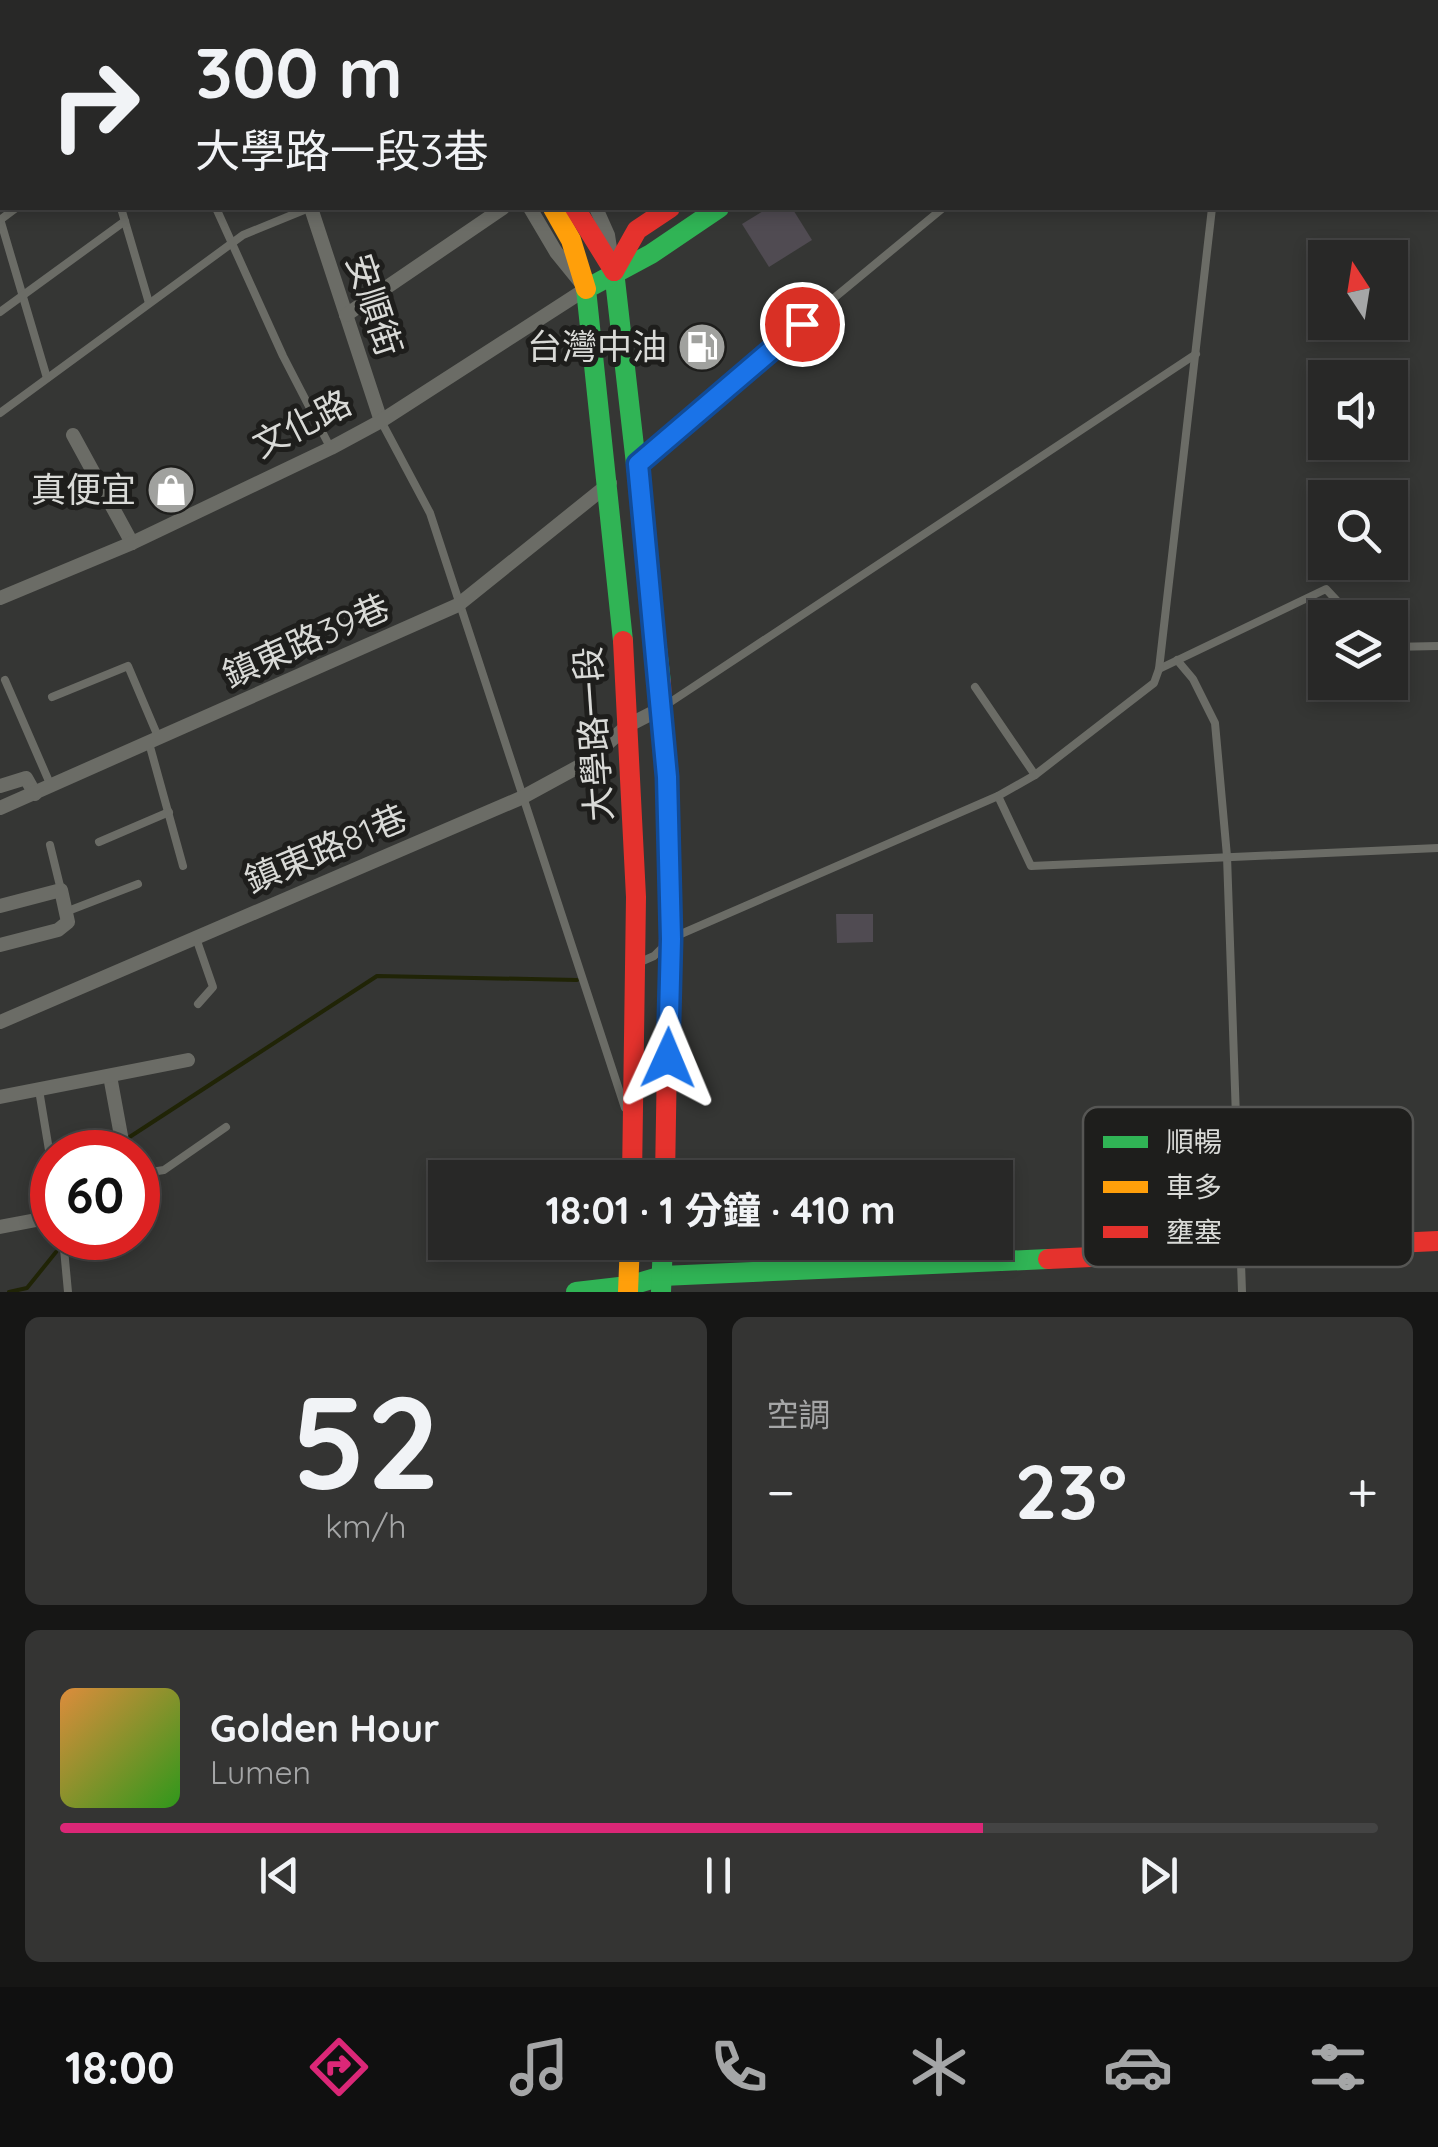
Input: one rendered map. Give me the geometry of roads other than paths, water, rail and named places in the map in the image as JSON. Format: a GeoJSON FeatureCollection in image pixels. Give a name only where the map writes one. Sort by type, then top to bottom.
{"type":"FeatureCollection","features":[{"type":"Feature","properties":{"kind":"main road"},"geometry":{"type":"LineString","coordinates":[[555,210],[614,272],[637,230],[667,210]]}},
{"type":"Feature","properties":{"kind":"main road"},"geometry":{"type":"LineString","coordinates":[[575,210],[579,235]]}},
{"type":"Feature","properties":{"kind":"main road","name":"文化路"},"geometry":{"type":"LineString","coordinates":[[586,288],[651,254],[716,210]]}},
{"type":"Feature","properties":{"kind":"main road","name":"大學路一段"},"geometry":{"type":"LineString","coordinates":[[579,235],[610,484],[633,804],[636,964],[632,1160]]}},
{"type":"Feature","properties":{"kind":"main road","name":"大學路一段"},"geometry":{"type":"LineString","coordinates":[[614,272],[662,708],[671,939],[665,1160]]}},
{"type":"Feature","properties":{"kind":"main road"},"geometry":{"type":"LineString","coordinates":[[1413,1242],[1438,1241]]}},
{"type":"Feature","properties":{"kind":"main road"},"geometry":{"type":"LineString","coordinates":[[576,1292],[1083,1259]]}},
{"type":"Feature","properties":{"kind":"main road"},"geometry":{"type":"LineString","coordinates":[[628,1289],[629,1260]]}},
{"type":"Feature","properties":{"kind":"street","name":"安順街"},"geometry":{"type":"LineString","coordinates":[[311,210],[381,421]]}},
{"type":"Feature","properties":{"kind":"street"},"geometry":{"type":"LineString","coordinates":[[346,314],[499,210]]}},
{"type":"Feature","properties":{"kind":"street"},"geometry":{"type":"LineString","coordinates":[[531,210],[556,252],[586,288]]}},
{"type":"Feature","properties":{"kind":"street"},"geometry":{"type":"LineString","coordinates":[[597,210],[608,235],[614,272]]}},
{"type":"Feature","properties":{"kind":"street","name":"文化路"},"geometry":{"type":"LineString","coordinates":[[0,598],[132,543],[331,448],[381,421],[586,288]]}},
{"type":"Feature","properties":{"kind":"street"},"geometry":{"type":"LineString","coordinates":[[73,436],[132,543]]}},
{"type":"Feature","properties":{"kind":"street","name":"鎮東路39巷"},"geometry":{"type":"LineString","coordinates":[[0,808],[458,605],[610,484]]}},
{"type":"Feature","properties":{"kind":"street","name":"鎮東路81巷"},"geometry":{"type":"LineString","coordinates":[[0,1022],[522,798],[587,762],[627,726],[662,708]]}},
{"type":"Feature","properties":{"kind":"street"},"geometry":{"type":"LineString","coordinates":[[0,786],[26,778],[35,794]]}},
{"type":"Feature","properties":{"kind":"street"},"geometry":{"type":"LineString","coordinates":[[0,906],[62,890],[68,911],[68,922],[58,930],[0,945]]}},
{"type":"Feature","properties":{"kind":"street"},"geometry":{"type":"LineString","coordinates":[[0,1097],[188,1060]]}},
{"type":"Feature","properties":{"kind":"street"},"geometry":{"type":"LineString","coordinates":[[110,1076],[120,1130]]}},
{"type":"Feature","properties":{"kind":"street"},"geometry":{"type":"LineString","coordinates":[[0,1227],[30,1221]]}},
{"type":"Feature","properties":{"kind":"lane"},"geometry":{"type":"LineString","coordinates":[[122,210],[149,304]]}},
{"type":"Feature","properties":{"kind":"lane"},"geometry":{"type":"LineString","coordinates":[[217,210],[283,356],[331,448]]}},
{"type":"Feature","properties":{"kind":"lane"},"geometry":{"type":"LineString","coordinates":[[0,413],[244,234],[305,210]]}},
{"type":"Feature","properties":{"kind":"lane"},"geometry":{"type":"LineString","coordinates":[[638,464],[941,210]]}},
{"type":"Feature","properties":{"kind":"lane"},"geometry":{"type":"LineString","coordinates":[[636,964],[654,956],[671,939],[998,796],[1035,775],[1154,683],[1159,669],[1212,210]]}},
{"type":"Feature","properties":{"kind":"lane"},"geometry":{"type":"LineString","coordinates":[[0,219],[48,378]]}},
{"type":"Feature","properties":{"kind":"lane"},"geometry":{"type":"LineString","coordinates":[[0,312],[125,222]]}},
{"type":"Feature","properties":{"kind":"lane"},"geometry":{"type":"LineString","coordinates":[[662,708],[1196,354]]}},
{"type":"Feature","properties":{"kind":"lane"},"geometry":{"type":"LineString","coordinates":[[381,421],[430,513],[633,1131]]}},
{"type":"Feature","properties":{"kind":"lane"},"geometry":{"type":"LineString","coordinates":[[1159,669],[1326,589],[1336,600]]}},
{"type":"Feature","properties":{"kind":"lane"},"geometry":{"type":"LineString","coordinates":[[1408,647],[1438,646]]}},
{"type":"Feature","properties":{"kind":"lane"},"geometry":{"type":"LineString","coordinates":[[1178,660],[1215,722],[1228,856],[1236,1107]]}},
{"type":"Feature","properties":{"kind":"lane"},"geometry":{"type":"LineString","coordinates":[[52,697],[128,666],[154,741],[183,866]]}},
{"type":"Feature","properties":{"kind":"lane"},"geometry":{"type":"LineString","coordinates":[[5,680],[51,786]]}},
{"type":"Feature","properties":{"kind":"lane"},"geometry":{"type":"LineString","coordinates":[[976,686],[1035,775]]}},
{"type":"Feature","properties":{"kind":"lane"},"geometry":{"type":"LineString","coordinates":[[998,796],[1031,866],[1438,848]]}},
{"type":"Feature","properties":{"kind":"lane"},"geometry":{"type":"LineString","coordinates":[[99,842],[169,812]]}},
{"type":"Feature","properties":{"kind":"lane"},"geometry":{"type":"LineString","coordinates":[[50,844],[62,890]]}},
{"type":"Feature","properties":{"kind":"lane"},"geometry":{"type":"LineString","coordinates":[[68,911],[138,884]]}},
{"type":"Feature","properties":{"kind":"lane"},"geometry":{"type":"LineString","coordinates":[[196,938],[213,987],[198,1004]]}},
{"type":"Feature","properties":{"kind":"lane"},"geometry":{"type":"LineString","coordinates":[[39,1090],[46,1130]]}},
{"type":"Feature","properties":{"kind":"lane"},"geometry":{"type":"LineString","coordinates":[[160,1171],[226,1126]]}},
{"type":"Feature","properties":{"kind":"lane"},"geometry":{"type":"LineString","coordinates":[[65,1260],[68,1292]]}},
{"type":"Feature","properties":{"kind":"lane"},"geometry":{"type":"LineString","coordinates":[[1241,1267],[1242,1292]]}},
{"type":"Feature","properties":{"kind":"waterway"},"geometry":{"type":"LineString","coordinates":[[140,1130],[377,976],[577,980]]}},
{"type":"Feature","properties":{"kind":"waterway"},"geometry":{"type":"LineString","coordinates":[[9,1292],[27,1288],[50,1260]]}},
{"type":"Feature","properties":{"kind":"place","name":"台灣中油"},"geometry":{"type":"Point","coordinates":[702,347]}},
{"type":"Feature","properties":{"kind":"place","name":"真便宜"},"geometry":{"type":"Point","coordinates":[171,490]}}]}
